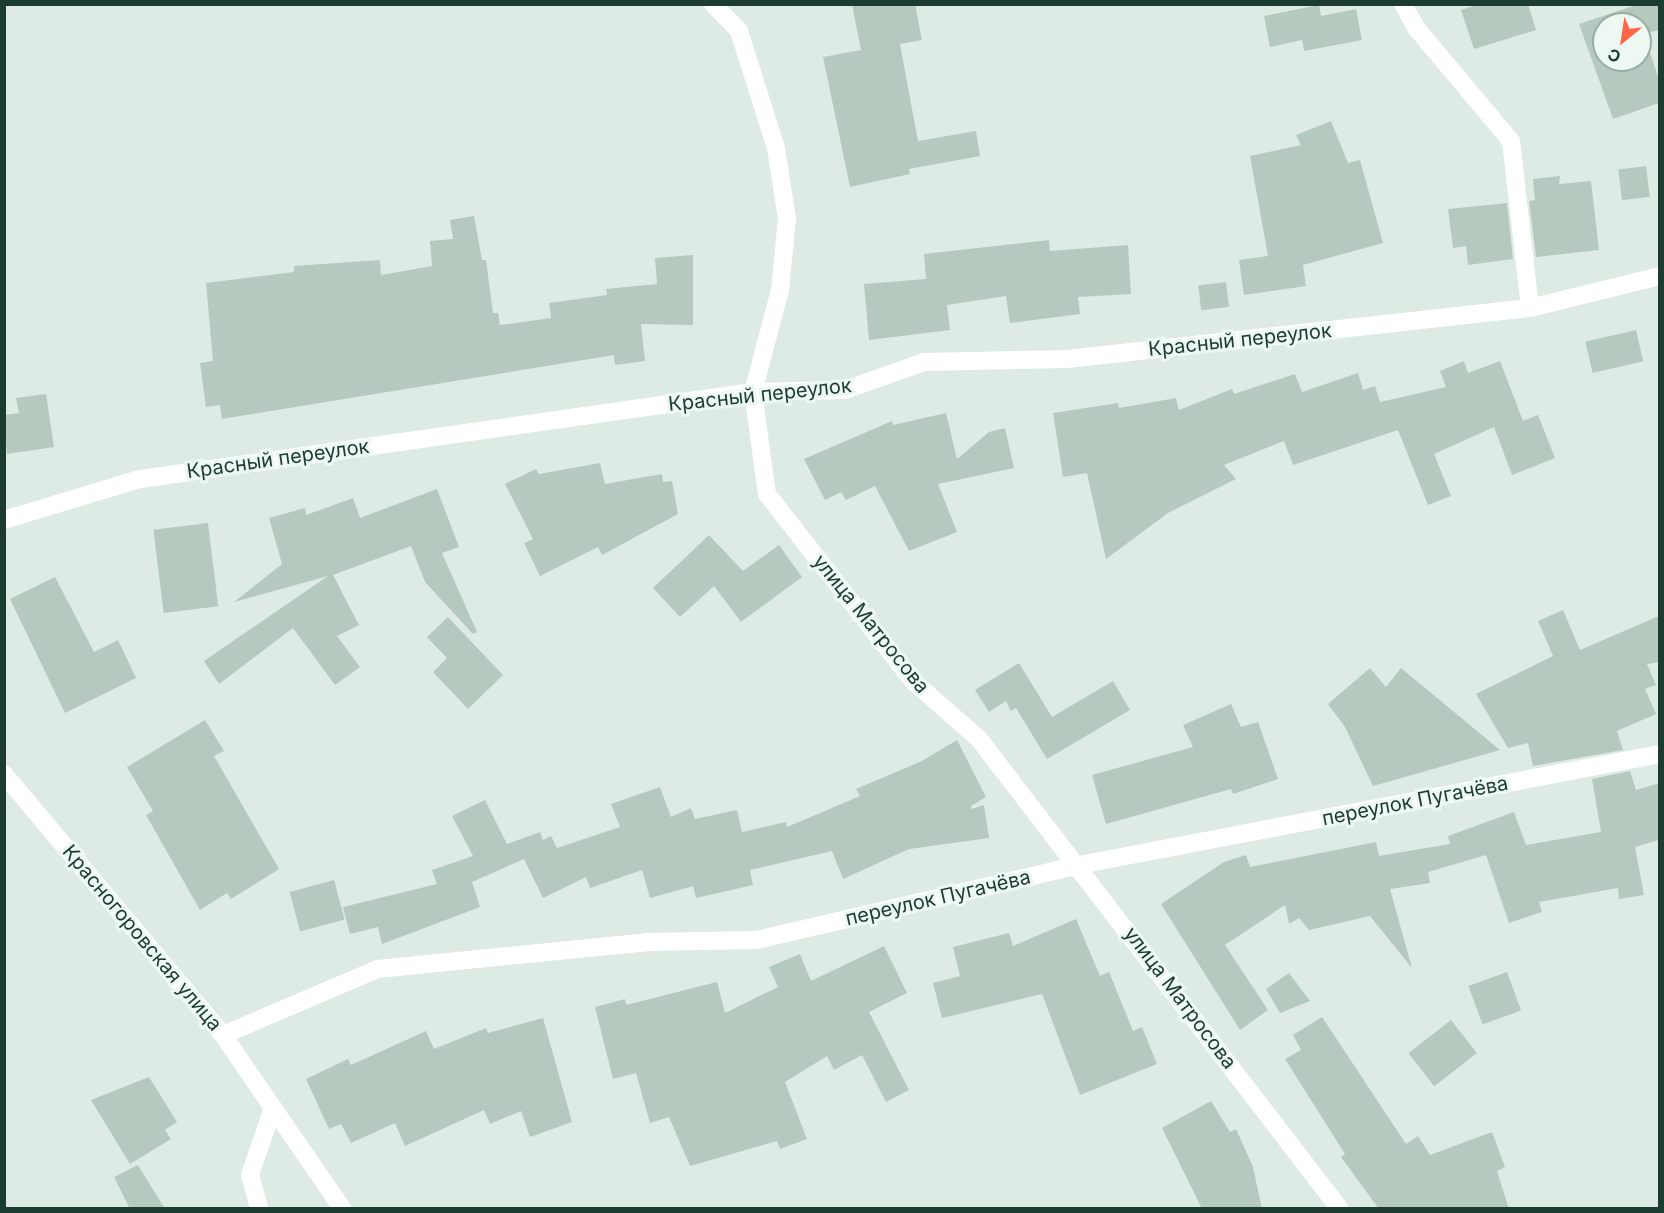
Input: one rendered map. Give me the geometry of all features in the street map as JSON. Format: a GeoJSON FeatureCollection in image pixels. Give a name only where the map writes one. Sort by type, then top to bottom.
{"type":"FeatureCollection","features":[{"type":"Feature","properties":{"kind":"street","name":"улица Матросова"},"geometry":{"type":"LineString","coordinates":[[713,4],[739,31],[776,148],[787,219],[780,290],[753,392],[767,494],[914,682],[979,739],[1079,865],[1339,1209]]}},
{"type":"Feature","properties":{"kind":"street"},"geometry":{"type":"LineString","coordinates":[[1403,4],[1416,29],[1511,141],[1530,308]]}},
{"type":"Feature","properties":{"kind":"street","name":"Красный переулок"},"geometry":{"type":"LineString","coordinates":[[4,520],[140,479],[753,392],[845,390],[924,362],[1067,359],[1530,308],[1659,276]]}},
{"type":"Feature","properties":{"kind":"street","name":"переулок Пугачёва"},"geometry":{"type":"LineString","coordinates":[[223,1035],[378,969],[647,942],[758,940],[1079,865],[1659,754]]}},
{"type":"Feature","properties":{"kind":"street","name":"Красногоровская улица"},"geometry":{"type":"LineString","coordinates":[[4,774],[223,1035],[342,1209]]}},
{"type":"Feature","properties":{"kind":"street"},"geometry":{"type":"LineString","coordinates":[[259,1209],[249,1175],[273,1108]]}},
{"type":"Feature","properties":{"kind":"building"},"geometry":{"type":"Polygon","coordinates":[[[852,4],[915,4],[922,40],[900,44],[918,141],[976,131],[980,156],[909,169],[910,174],[850,187],[823,57],[861,50],[852,4]]]}},
{"type":"Feature","properties":{"kind":"building"},"geometry":{"type":"Polygon","coordinates":[[[1479,4],[1528,4],[1536,30],[1474,49],[1461,10],[1479,4]]]}},
{"type":"Feature","properties":{"kind":"building"},"geometry":{"type":"Polygon","coordinates":[[[1639,4],[1659,4],[1659,30],[1652,32],[1652,12],[1615,12],[1639,4]]]}},
{"type":"Feature","properties":{"kind":"building"},"geometry":{"type":"Polygon","coordinates":[[[1319,5],[1321,16],[1356,9],[1362,40],[1304,51],[1302,40],[1270,47],[1264,16],[1319,5]]]}},
{"type":"Feature","properties":{"kind":"building"},"geometry":{"type":"Polygon","coordinates":[[[1592,20],[1592,60],[1579,24],[1592,20]]]}},
{"type":"Feature","properties":{"kind":"building"},"geometry":{"type":"Polygon","coordinates":[[[1652,59],[1659,80],[1659,103],[1613,119],[1596,72],[1652,72],[1652,59]]]}},
{"type":"Feature","properties":{"kind":"building"},"geometry":{"type":"Polygon","coordinates":[[[1331,121],[1348,163],[1360,160],[1383,243],[1303,265],[1306,286],[1244,295],[1239,260],[1268,256],[1250,156],[1301,145],[1296,135],[1331,121]]]}},
{"type":"Feature","properties":{"kind":"building"},"geometry":{"type":"Polygon","coordinates":[[[1646,166],[1650,197],[1622,200],[1618,169],[1646,166]]]}},
{"type":"Feature","properties":{"kind":"building"},"geometry":{"type":"Polygon","coordinates":[[[1560,176],[1559,184],[1591,181],[1599,250],[1536,257],[1529,201],[1535,200],[1533,179],[1560,176]]]}},
{"type":"Feature","properties":{"kind":"building"},"geometry":{"type":"Polygon","coordinates":[[[1507,203],[1513,259],[1468,265],[1466,246],[1453,248],[1448,209],[1507,203]]]}},
{"type":"Feature","properties":{"kind":"building"},"geometry":{"type":"Polygon","coordinates":[[[474,216],[482,260],[486,260],[493,313],[498,313],[500,325],[551,318],[549,303],[607,295],[606,289],[657,284],[655,258],[693,255],[693,325],[641,324],[645,361],[615,365],[614,355],[222,419],[220,405],[206,407],[200,363],[213,361],[206,283],[294,272],[294,266],[380,260],[381,275],[432,266],[430,241],[453,239],[450,220],[474,216]]]}},
{"type":"Feature","properties":{"kind":"building"},"geometry":{"type":"Polygon","coordinates":[[[1049,240],[1050,251],[1128,245],[1131,294],[1078,297],[1080,314],[1010,323],[1006,296],[947,305],[950,330],[869,340],[864,284],[926,279],[924,254],[1049,240]]]}},
{"type":"Feature","properties":{"kind":"building"},"geometry":{"type":"Polygon","coordinates":[[[1226,282],[1229,307],[1201,310],[1198,285],[1226,282]]]}},
{"type":"Feature","properties":{"kind":"building"},"geometry":{"type":"Polygon","coordinates":[[[1636,330],[1643,361],[1593,373],[1585,342],[1636,330]]]}},
{"type":"Feature","properties":{"kind":"building"},"geometry":{"type":"Polygon","coordinates":[[[1464,361],[1468,373],[1500,361],[1523,421],[1538,415],[1555,458],[1512,475],[1494,427],[1434,454],[1451,496],[1428,505],[1398,430],[1293,465],[1284,441],[1224,465],[1236,479],[1168,513],[1106,559],[1087,473],[1063,477],[1053,413],[1118,403],[1119,408],[1176,398],[1179,410],[1232,389],[1234,394],[1295,374],[1302,392],[1358,373],[1363,390],[1375,386],[1380,402],[1446,387],[1440,371],[1464,361]]]}},
{"type":"Feature","properties":{"kind":"building"},"geometry":{"type":"Polygon","coordinates":[[[46,394],[54,447],[7,454],[4,415],[19,413],[16,398],[46,394]]]}},
{"type":"Feature","properties":{"kind":"building"},"geometry":{"type":"Polygon","coordinates":[[[946,413],[957,459],[989,432],[1005,428],[1014,468],[938,484],[957,532],[909,551],[875,486],[846,500],[841,492],[825,500],[804,459],[892,421],[893,425],[946,413]]]}},
{"type":"Feature","properties":{"kind":"building"},"geometry":{"type":"Polygon","coordinates":[[[600,463],[605,484],[662,474],[663,482],[672,481],[678,514],[602,555],[598,547],[540,576],[524,543],[533,539],[505,484],[536,469],[539,474],[600,463]]]}},
{"type":"Feature","properties":{"kind":"building"},"geometry":{"type":"Polygon","coordinates":[[[437,489],[459,547],[442,553],[477,632],[473,634],[425,582],[411,546],[333,575],[359,625],[337,636],[360,667],[335,685],[293,628],[219,684],[204,661],[328,576],[234,602],[282,564],[269,518],[305,508],[306,515],[353,498],[360,518],[437,489]]]}},
{"type":"Feature","properties":{"kind":"building"},"geometry":{"type":"Polygon","coordinates":[[[208,523],[218,606],[164,613],[153,530],[208,523]]]}},
{"type":"Feature","properties":{"kind":"building"},"geometry":{"type":"Polygon","coordinates":[[[709,535],[743,571],[779,545],[802,577],[741,622],[714,586],[680,617],[653,588],[709,535]]]}},
{"type":"Feature","properties":{"kind":"building"},"geometry":{"type":"Polygon","coordinates":[[[55,577],[94,652],[118,640],[136,678],[65,713],[10,599],[55,577]]]}},
{"type":"Feature","properties":{"kind":"building"},"geometry":{"type":"Polygon","coordinates":[[[1563,610],[1580,650],[1659,616],[1659,662],[1647,664],[1656,685],[1645,689],[1656,714],[1617,731],[1623,750],[1533,766],[1528,743],[1508,748],[1476,694],[1553,656],[1538,621],[1563,610]]]}},
{"type":"Feature","properties":{"kind":"building"},"geometry":{"type":"Polygon","coordinates":[[[448,617],[503,675],[468,709],[433,672],[447,658],[427,637],[448,617]]]}},
{"type":"Feature","properties":{"kind":"building"},"geometry":{"type":"Polygon","coordinates":[[[1019,663],[1052,717],[1113,681],[1130,710],[1047,759],[1016,708],[1011,711],[1006,701],[989,712],[975,690],[1019,663]]]}},
{"type":"Feature","properties":{"kind":"building"},"geometry":{"type":"Polygon","coordinates":[[[1370,668],[1386,687],[1401,668],[1500,750],[1373,786],[1345,727],[1328,704],[1370,668]]]}},
{"type":"Feature","properties":{"kind":"building"},"geometry":{"type":"Polygon","coordinates":[[[1231,704],[1241,727],[1258,722],[1278,779],[1233,794],[1231,789],[1106,824],[1092,775],[1193,747],[1183,725],[1231,704]]]}},
{"type":"Feature","properties":{"kind":"building"},"geometry":{"type":"Polygon","coordinates":[[[205,720],[224,751],[214,756],[279,869],[231,899],[227,893],[200,910],[146,815],[153,811],[127,767],[205,720]]]}},
{"type":"Feature","properties":{"kind":"building"},"geometry":{"type":"Polygon","coordinates":[[[957,740],[986,797],[971,806],[972,809],[984,805],[989,838],[909,849],[843,879],[832,851],[750,870],[753,885],[696,898],[693,886],[650,898],[642,870],[590,888],[586,877],[543,898],[524,859],[472,882],[480,907],[382,944],[378,927],[350,934],[343,907],[437,884],[432,870],[473,856],[452,816],[485,800],[507,844],[540,832],[543,840],[551,836],[557,848],[620,827],[611,804],[660,787],[671,817],[691,808],[695,819],[737,810],[742,832],[786,822],[787,827],[860,796],[856,789],[922,761],[957,740]]]}},
{"type":"Feature","properties":{"kind":"building"},"geometry":{"type":"Polygon","coordinates":[[[1630,771],[1636,790],[1659,783],[1659,840],[1635,847],[1644,895],[1619,899],[1618,888],[1539,902],[1542,912],[1509,923],[1486,855],[1428,872],[1430,883],[1390,889],[1412,968],[1370,916],[1309,930],[1299,918],[1289,924],[1285,905],[1225,945],[1268,1010],[1240,1030],[1161,904],[1224,862],[1246,855],[1250,867],[1376,842],[1379,856],[1450,844],[1448,836],[1514,812],[1526,845],[1601,832],[1592,779],[1630,771]]]}},
{"type":"Feature","properties":{"kind":"building"},"geometry":{"type":"Polygon","coordinates":[[[334,880],[345,920],[300,932],[290,892],[334,880]]]}},
{"type":"Feature","properties":{"kind":"building"},"geometry":{"type":"Polygon","coordinates":[[[1076,919],[1100,976],[1109,972],[1133,1031],[1142,1027],[1157,1064],[1080,1095],[1042,994],[942,1018],[933,983],[960,976],[953,947],[1009,933],[1013,946],[1076,919]]]}},
{"type":"Feature","properties":{"kind":"building"},"geometry":{"type":"Polygon","coordinates":[[[884,946],[907,993],[869,1012],[909,1090],[886,1102],[862,1055],[834,1070],[827,1056],[785,1082],[807,1139],[780,1149],[777,1141],[690,1166],[669,1117],[650,1123],[636,1073],[613,1079],[595,1007],[625,999],[626,1005],[717,982],[725,1013],[778,987],[769,967],[800,954],[811,981],[884,946]]]}},
{"type":"Feature","properties":{"kind":"building"},"geometry":{"type":"Polygon","coordinates":[[[1507,972],[1521,1011],[1482,1025],[1468,986],[1507,972]]]}},
{"type":"Feature","properties":{"kind":"building"},"geometry":{"type":"Polygon","coordinates":[[[1289,973],[1310,1001],[1280,1013],[1266,989],[1289,973]]]}},
{"type":"Feature","properties":{"kind":"building"},"geometry":{"type":"Polygon","coordinates":[[[1322,1017],[1406,1144],[1418,1136],[1430,1155],[1492,1132],[1505,1167],[1497,1171],[1509,1209],[1379,1209],[1341,1157],[1345,1154],[1285,1059],[1301,1050],[1293,1035],[1322,1017]]]}},
{"type":"Feature","properties":{"kind":"building"},"geometry":{"type":"Polygon","coordinates":[[[543,1018],[572,1122],[530,1137],[521,1111],[490,1124],[484,1110],[405,1146],[395,1123],[351,1143],[341,1124],[329,1129],[306,1079],[348,1059],[351,1065],[426,1031],[434,1049],[486,1028],[488,1033],[543,1018]]]}},
{"type":"Feature","properties":{"kind":"building"},"geometry":{"type":"Polygon","coordinates":[[[1451,1020],[1477,1053],[1434,1086],[1408,1053],[1451,1020]]]}},
{"type":"Feature","properties":{"kind":"building"},"geometry":{"type":"Polygon","coordinates":[[[149,1077],[177,1122],[165,1130],[171,1139],[130,1164],[91,1100],[149,1077]]]}},
{"type":"Feature","properties":{"kind":"building"},"geometry":{"type":"Polygon","coordinates":[[[1211,1101],[1230,1132],[1236,1129],[1253,1167],[1262,1209],[1202,1209],[1162,1128],[1211,1101]]]}},
{"type":"Feature","properties":{"kind":"building"},"geometry":{"type":"Polygon","coordinates":[[[138,1165],[165,1209],[130,1209],[114,1177],[138,1165]]]}}]}
